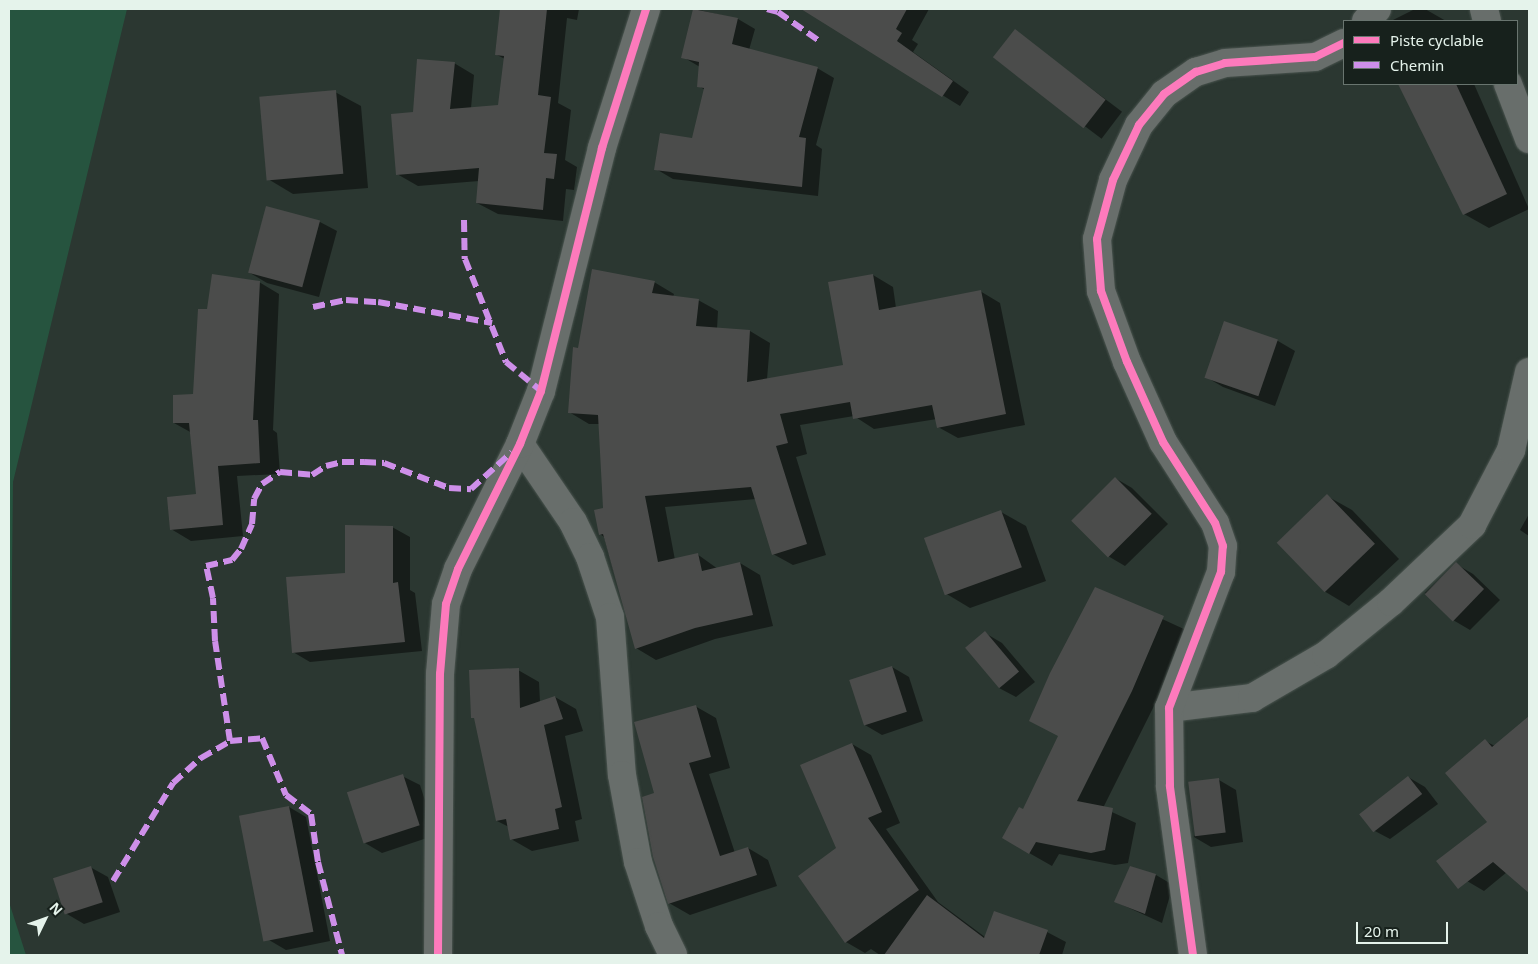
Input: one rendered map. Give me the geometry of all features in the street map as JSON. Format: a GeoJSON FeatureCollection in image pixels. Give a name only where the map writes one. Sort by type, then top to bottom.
{"type":"FeatureCollection","features":[{"type":"Feature","properties":{"kind":"street"},"geometry":{"type":"LineString","coordinates":[[438,955],[440,674],[446,604],[458,569],[520,444],[540,391],[602,148],[646,9]]}},
{"type":"Feature","properties":{"kind":"street"},"geometry":{"type":"LineString","coordinates":[[1367,20],[1377,9]]}},
{"type":"Feature","properties":{"kind":"street"},"geometry":{"type":"LineString","coordinates":[[1193,955],[1170,786],[1169,708],[1221,572],[1223,546],[1215,523],[1162,442],[1127,362],[1101,291],[1097,239],[1114,180],[1139,125],[1164,94],[1196,72],[1225,63],[1315,57],[1343,43]]}},
{"type":"Feature","properties":{"kind":"street"},"geometry":{"type":"LineString","coordinates":[[1508,85],[1529,139]]}},
{"type":"Feature","properties":{"kind":"street"},"geometry":{"type":"LineString","coordinates":[[1169,708],[1252,698],[1326,655],[1391,602],[1472,525],[1511,450],[1529,372]]}},
{"type":"Feature","properties":{"kind":"street"},"geometry":{"type":"LineString","coordinates":[[520,444],[577,531],[590,557],[610,616],[622,775],[638,862],[659,926],[673,955]]}},
{"type":"Feature","properties":{"kind":"green space"},"geometry":{"type":"Polygon","coordinates":[[[9,9],[127,9],[13,482],[9,851],[9,9]]]}},
{"type":"Feature","properties":{"kind":"green space"},"geometry":{"type":"Polygon","coordinates":[[[9,902],[26,955],[9,955],[9,902]]]}},
{"type":"Feature","properties":{"kind":"building"},"geometry":{"type":"Polygon","coordinates":[[[500,9],[547,9],[538,95],[551,97],[544,153],[557,154],[554,179],[546,178],[543,210],[476,203],[479,168],[396,175],[391,114],[413,112],[417,59],[455,62],[450,109],[498,105],[504,56],[495,55],[500,9]]]}},
{"type":"Feature","properties":{"kind":"building"},"geometry":{"type":"Polygon","coordinates":[[[693,9],[738,18],[732,44],[818,67],[799,137],[806,138],[802,187],[654,170],[660,133],[692,138],[704,88],[697,87],[699,62],[681,58],[693,9]]]}},
{"type":"Feature","properties":{"kind":"building"},"geometry":{"type":"Polygon","coordinates":[[[801,9],[907,9],[896,29],[902,33],[897,41],[953,81],[942,97],[801,9]]]}},
{"type":"Feature","properties":{"kind":"building"},"geometry":{"type":"Polygon","coordinates":[[[1015,29],[1106,100],[1083,128],[993,57],[1015,29]]]}},
{"type":"Feature","properties":{"kind":"building"},"geometry":{"type":"Polygon","coordinates":[[[1398,85],[1456,85],[1507,194],[1463,215],[1398,85]]]}},
{"type":"Feature","properties":{"kind":"building"},"geometry":{"type":"Polygon","coordinates":[[[336,90],[343,174],[267,180],[259,97],[336,90]]]}},
{"type":"Feature","properties":{"kind":"building"},"geometry":{"type":"Polygon","coordinates":[[[266,206],[320,220],[302,287],[248,273],[266,206]]]}},
{"type":"Feature","properties":{"kind":"building"},"geometry":{"type":"Polygon","coordinates":[[[592,269],[655,281],[652,293],[699,299],[696,326],[750,330],[747,382],[843,365],[828,282],[873,274],[879,310],[981,290],[1006,414],[937,428],[932,405],[853,419],[850,402],[780,414],[788,443],[776,446],[807,544],[772,555],[751,487],[645,496],[658,562],[698,553],[702,571],[740,562],[753,615],[695,628],[635,649],[603,534],[599,535],[594,510],[603,508],[598,415],[568,413],[573,347],[578,348],[592,269]]]}},
{"type":"Feature","properties":{"kind":"building"},"geometry":{"type":"Polygon","coordinates":[[[212,274],[260,281],[253,420],[258,420],[260,463],[218,466],[223,525],[170,530],[167,497],[196,494],[189,423],[173,423],[173,395],[193,394],[198,309],[207,309],[212,274]]]}},
{"type":"Feature","properties":{"kind":"building"},"geometry":{"type":"Polygon","coordinates":[[[1224,321],[1278,340],[1258,396],[1204,378],[1224,321]]]}},
{"type":"Feature","properties":{"kind":"building"},"geometry":{"type":"Polygon","coordinates":[[[1115,477],[1152,514],[1108,558],[1071,521],[1115,477]]]}},
{"type":"Feature","properties":{"kind":"building"},"geometry":{"type":"Polygon","coordinates":[[[1327,494],[1375,544],[1325,592],[1277,543],[1327,494]]]}},
{"type":"Feature","properties":{"kind":"building"},"geometry":{"type":"Polygon","coordinates":[[[1001,510],[1022,567],[945,595],[924,538],[1001,510]]]}},
{"type":"Feature","properties":{"kind":"building"},"geometry":{"type":"Polygon","coordinates":[[[345,525],[393,526],[393,583],[398,582],[405,642],[292,653],[286,577],[345,573],[345,525]]]}},
{"type":"Feature","properties":{"kind":"building"},"geometry":{"type":"Polygon","coordinates":[[[1456,562],[1484,589],[1453,621],[1425,594],[1456,562]]]}},
{"type":"Feature","properties":{"kind":"building"},"geometry":{"type":"Polygon","coordinates":[[[1095,587],[1164,616],[1132,691],[1077,801],[1113,808],[1105,850],[1091,853],[1036,842],[1029,854],[1002,838],[1019,807],[1023,809],[1058,736],[1029,721],[1050,673],[1095,587]]]}},
{"type":"Feature","properties":{"kind":"building"},"geometry":{"type":"Polygon","coordinates":[[[985,631],[1019,672],[999,688],[965,648],[985,631]]]}},
{"type":"Feature","properties":{"kind":"building"},"geometry":{"type":"Polygon","coordinates":[[[892,666],[907,712],[864,726],[849,680],[892,666]]]}},
{"type":"Feature","properties":{"kind":"building"},"geometry":{"type":"Polygon","coordinates":[[[519,668],[520,708],[555,696],[563,719],[544,725],[562,807],[555,809],[559,829],[510,840],[506,819],[496,821],[474,718],[471,718],[469,670],[519,668]]]}},
{"type":"Feature","properties":{"kind":"building"},"geometry":{"type":"Polygon","coordinates":[[[696,705],[711,757],[689,763],[720,856],[748,847],[757,875],[668,904],[653,857],[642,797],[654,793],[634,722],[696,705]]]}},
{"type":"Feature","properties":{"kind":"building"},"geometry":{"type":"Polygon","coordinates":[[[1529,716],[1529,893],[1493,862],[1458,889],[1436,861],[1487,822],[1445,773],[1485,739],[1492,747],[1529,716]]]}},
{"type":"Feature","properties":{"kind":"building"},"geometry":{"type":"Polygon","coordinates":[[[852,743],[882,812],[868,818],[919,890],[845,943],[798,876],[836,848],[800,765],[852,743]]]}},
{"type":"Feature","properties":{"kind":"building"},"geometry":{"type":"Polygon","coordinates":[[[403,774],[420,825],[364,844],[347,792],[403,774]]]}},
{"type":"Feature","properties":{"kind":"building"},"geometry":{"type":"Polygon","coordinates":[[[1408,776],[1422,794],[1373,832],[1359,814],[1408,776]]]}},
{"type":"Feature","properties":{"kind":"building"},"geometry":{"type":"Polygon","coordinates":[[[1219,778],[1226,833],[1195,836],[1188,782],[1219,778]]]}},
{"type":"Feature","properties":{"kind":"building"},"geometry":{"type":"Polygon","coordinates":[[[289,806],[313,932],[263,941],[239,816],[289,806]]]}},
{"type":"Feature","properties":{"kind":"building"},"geometry":{"type":"Polygon","coordinates":[[[91,866],[103,902],[65,915],[53,878],[91,866]]]}},
{"type":"Feature","properties":{"kind":"building"},"geometry":{"type":"Polygon","coordinates":[[[1130,866],[1156,874],[1145,914],[1114,902],[1130,866]]]}},
{"type":"Feature","properties":{"kind":"building"},"geometry":{"type":"Polygon","coordinates":[[[927,895],[984,938],[994,911],[1048,930],[1039,955],[884,955],[927,895]]]}},
{"type":"Feature","properties":{"kind":"marked path"},"geometry":{"type":"LineString","coordinates":[[767,9],[778,12],[818,40]]}},
{"type":"Feature","properties":{"kind":"marked path"},"geometry":{"type":"LineString","coordinates":[[464,220],[465,259],[506,362],[541,391]]}},
{"type":"Feature","properties":{"kind":"marked path"},"geometry":{"type":"LineString","coordinates":[[313,307],[346,300],[378,302],[492,323]]}},
{"type":"Feature","properties":{"kind":"marked path"},"geometry":{"type":"LineString","coordinates":[[230,741],[215,641],[213,598],[206,566],[232,560],[241,549],[252,524],[254,499],[262,484],[280,472],[312,475],[326,466],[342,462],[364,462],[384,463],[449,488],[471,489],[512,452]]}},
{"type":"Feature","properties":{"kind":"marked path"},"geometry":{"type":"LineString","coordinates":[[113,881],[173,783],[201,758],[230,741],[262,738],[286,795],[311,814],[318,862],[342,955]]}},
{"type":"Feature","properties":{"kind":"cycle path"},"geometry":{"type":"LineString","coordinates":[[438,955],[440,674],[446,604],[458,569],[520,444],[541,391],[602,148],[646,9]]}},
{"type":"Feature","properties":{"kind":"cycle path"},"geometry":{"type":"LineString","coordinates":[[1193,955],[1170,786],[1169,708],[1221,572],[1223,546],[1215,523],[1163,442],[1127,362],[1101,291],[1097,239],[1113,180],[1139,125],[1164,94],[1196,72],[1225,63],[1315,57],[1343,43]]}}]}
